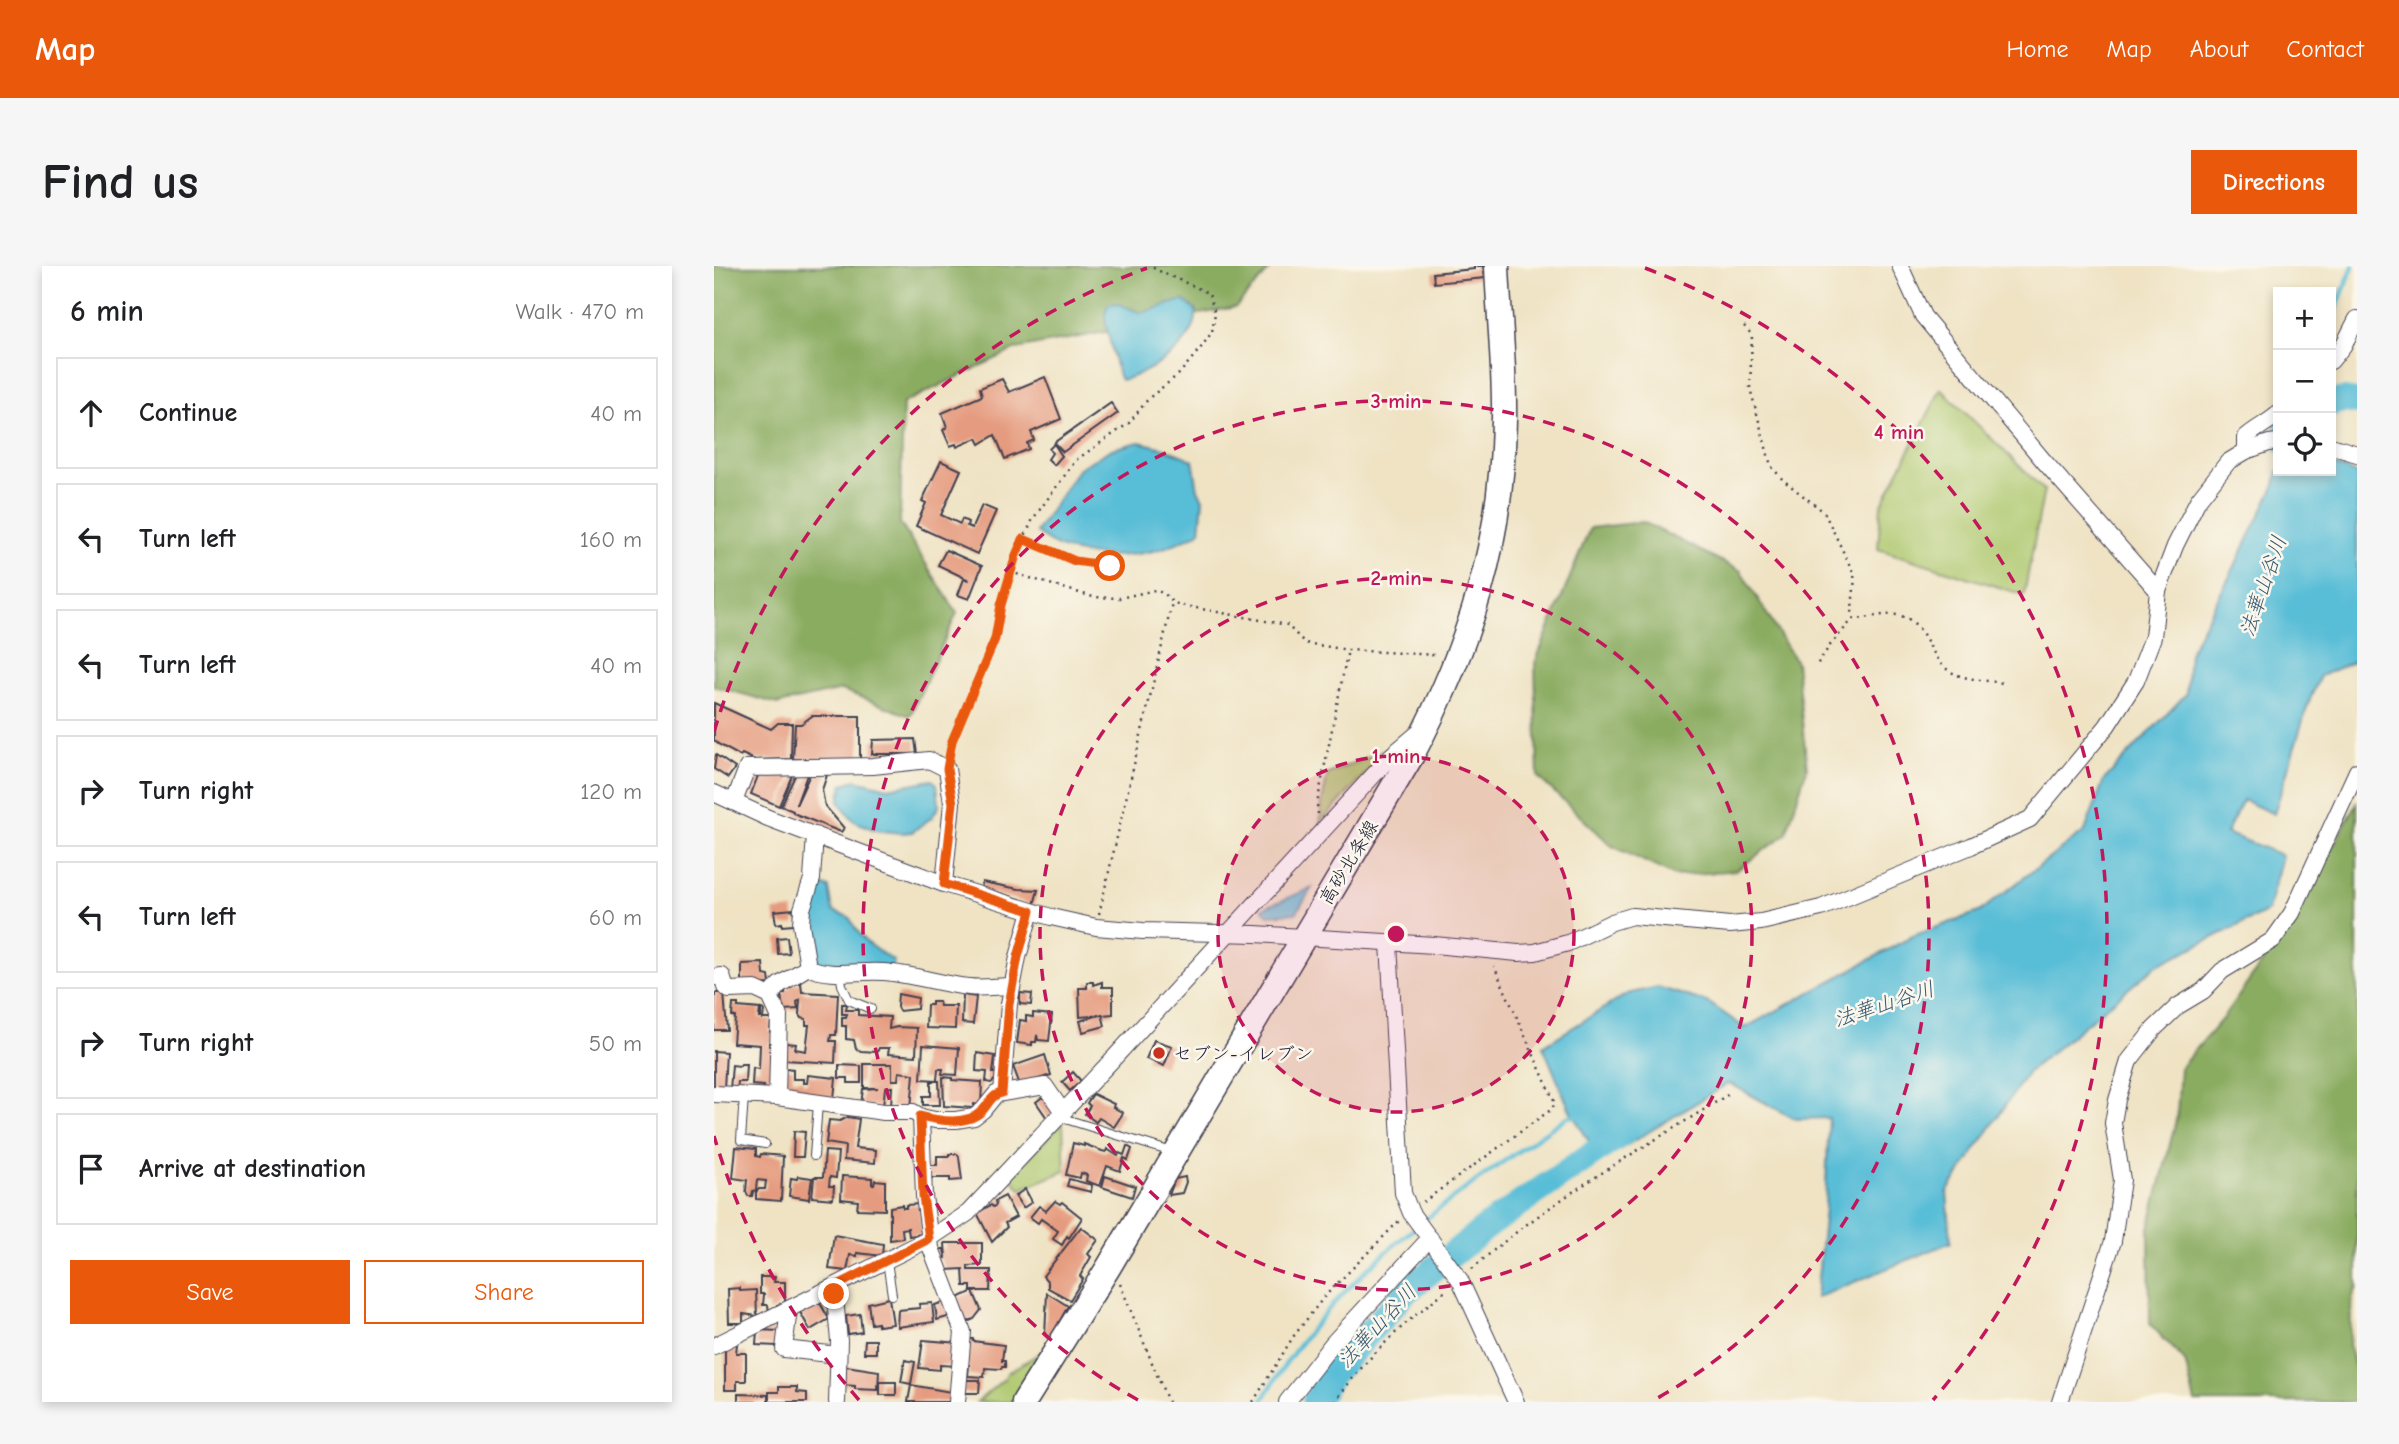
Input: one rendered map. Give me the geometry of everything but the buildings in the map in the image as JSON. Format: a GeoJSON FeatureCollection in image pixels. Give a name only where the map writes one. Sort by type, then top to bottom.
{"type":"FeatureCollection","features":[{"type":"Feature","properties":{"kind":"main road","name":"高砂北条線"},"geometry":{"type":"LineString","coordinates":[[1024,1402],[1108,1268],[1428,725],[1458,656],[1475,613],[1494,538],[1502,474],[1504,418],[1497,266]]}},
{"type":"Feature","properties":{"kind":"street"},"geometry":{"type":"LineString","coordinates":[[1900,266],[1923,316],[2043,460],[2158,591]]}},
{"type":"Feature","properties":{"kind":"street"},"geometry":{"type":"LineString","coordinates":[[2336,355],[2357,318]]}},
{"type":"Feature","properties":{"kind":"street"},"geometry":{"type":"LineString","coordinates":[[2246,451],[2246,437],[2254,429],[2273,419]]}},
{"type":"Feature","properties":{"kind":"street"},"geometry":{"type":"LineString","coordinates":[[715,798],[734,802],[944,884],[1031,911],[1096,927],[1535,952],[1568,943],[1612,922],[1632,916],[1730,926],[1761,922],[1813,910],[2030,819],[2107,726],[2136,681],[2153,637],[2158,591],[2175,546],[2199,500],[2228,462],[2246,451],[2273,443]]}},
{"type":"Feature","properties":{"kind":"street"},"geometry":{"type":"LineString","coordinates":[[2336,448],[2357,454]]}},
{"type":"Feature","properties":{"kind":"street"},"geometry":{"type":"LineString","coordinates":[[714,1346],[887,1261],[929,1239],[968,1213],[1392,755],[1428,725]]}},
{"type":"Feature","properties":{"kind":"street"},"geometry":{"type":"LineString","coordinates":[[734,802],[747,768],[873,766],[929,760],[947,769],[953,803],[944,884]]}},
{"type":"Feature","properties":{"kind":"street"},"geometry":{"type":"LineString","coordinates":[[2060,1402],[2113,1241],[2122,1180],[2113,1123],[2129,1061],[2178,1006],[2203,991],[2222,971],[2273,940],[2292,913],[2357,771]]}},
{"type":"Feature","properties":{"kind":"street"},"geometry":{"type":"LineString","coordinates":[[808,967],[801,924],[802,909],[812,879],[815,835]]}},
{"type":"Feature","properties":{"kind":"street"},"geometry":{"type":"LineString","coordinates":[[1002,1093],[1009,1004],[1031,911]]}},
{"type":"Feature","properties":{"kind":"street"},"geometry":{"type":"LineString","coordinates":[[1389,943],[1403,1193],[1410,1212],[1460,1280],[1516,1402]]}},
{"type":"Feature","properties":{"kind":"street"},"geometry":{"type":"LineString","coordinates":[[808,967],[815,971],[909,975],[972,988],[1012,986]]}},
{"type":"Feature","properties":{"kind":"street"},"geometry":{"type":"LineString","coordinates":[[770,996],[779,985],[808,967]]}},
{"type":"Feature","properties":{"kind":"street"},"geometry":{"type":"LineString","coordinates":[[714,977],[722,976],[729,990],[755,989],[770,996],[779,1016],[777,1097]]}},
{"type":"Feature","properties":{"kind":"street"},"geometry":{"type":"LineString","coordinates":[[714,1094],[777,1097],[884,1112],[913,1112],[920,1116],[957,1121],[974,1117],[996,1094],[1045,1086],[1061,1114]]}},
{"type":"Feature","properties":{"kind":"street"},"geometry":{"type":"LineString","coordinates":[[920,1116],[923,1196],[930,1248],[963,1332],[957,1402]]}},
{"type":"Feature","properties":{"kind":"street"},"geometry":{"type":"LineString","coordinates":[[1287,1402],[1333,1343],[1427,1233]]}},
{"type":"Feature","properties":{"kind":"street"},"geometry":{"type":"LineString","coordinates":[[834,1287],[838,1355],[837,1402]]}},
{"type":"Feature","properties":{"kind":"street"},"geometry":{"type":"LineString","coordinates":[[789,1309],[784,1349],[838,1355]]}},
{"type":"Feature","properties":{"kind":"lane"},"geometry":{"type":"LineString","coordinates":[[840,972],[849,1000],[871,1009]]}},
{"type":"Feature","properties":{"kind":"lane"},"geometry":{"type":"LineString","coordinates":[[744,1096],[741,1140],[765,1144]]}},
{"type":"Feature","properties":{"kind":"lane"},"geometry":{"type":"LineString","coordinates":[[814,1156],[818,1104]]}},
{"type":"Feature","properties":{"kind":"lane"},"geometry":{"type":"LineString","coordinates":[[1061,1114],[1175,1153]]}},
{"type":"Feature","properties":{"kind":"lane"},"geometry":{"type":"LineString","coordinates":[[887,1261],[892,1295]]}},
{"type":"Feature","properties":{"kind":"path"},"geometry":{"type":"LineString","coordinates":[[947,769],[952,741],[995,639],[1010,572],[1033,519],[1076,460],[1129,423],[1149,398],[1180,374],[1212,332],[1215,313],[1209,293],[1170,278],[1150,266]]}},
{"type":"Feature","properties":{"kind":"path"},"geometry":{"type":"LineString","coordinates":[[1744,326],[1752,335],[1750,388],[1771,466],[1783,480],[1824,512],[1834,530],[1854,574],[1851,609],[1853,619]]}},
{"type":"Feature","properties":{"kind":"path"},"geometry":{"type":"LineString","coordinates":[[1023,539],[1075,561],[1110,566]]}},
{"type":"Feature","properties":{"kind":"path"},"geometry":{"type":"LineString","coordinates":[[1010,572],[1093,597],[1120,598],[1155,590],[1180,605],[1287,625],[1305,643],[1348,650],[1458,656]]}},
{"type":"Feature","properties":{"kind":"path"},"geometry":{"type":"LineString","coordinates":[[1096,927],[1172,601]]}},
{"type":"Feature","properties":{"kind":"path"},"geometry":{"type":"LineString","coordinates":[[1816,666],[1830,644],[1853,619],[1897,615],[1919,627],[1933,651],[1952,673],[2002,683]]}},
{"type":"Feature","properties":{"kind":"path"},"geometry":{"type":"LineString","coordinates":[[1319,835],[1317,804],[1348,650]]}},
{"type":"Feature","properties":{"kind":"path"},"geometry":{"type":"LineString","coordinates":[[1253,1402],[1293,1337],[1324,1297],[1410,1212],[1552,1109],[1555,1102],[1488,950]]}},
{"type":"Feature","properties":{"kind":"path"},"geometry":{"type":"LineString","coordinates":[[1335,1402],[1352,1377],[1406,1321],[1460,1280],[1496,1248],[1559,1202],[1732,1092]]}},
{"type":"Feature","properties":{"kind":"path"},"geometry":{"type":"LineString","coordinates":[[1108,1268],[1118,1279],[1168,1402]]}},
{"type":"Feature","properties":{"kind":"green space"},"geometry":{"type":"Polygon","coordinates":[[[714,266],[1273,266],[1236,307],[1016,349],[903,403],[900,523],[957,613],[910,716],[842,690],[778,704],[714,686],[714,266]]]}},
{"type":"Feature","properties":{"kind":"green space"},"geometry":{"type":"Polygon","coordinates":[[[1941,389],[2044,490],[2024,595],[1878,549],[1881,506],[1941,389]]]}},
{"type":"Feature","properties":{"kind":"green space"},"geometry":{"type":"Polygon","coordinates":[[[1643,522],[1741,571],[1796,662],[1807,768],[1786,834],[1737,870],[1675,876],[1612,846],[1538,777],[1535,663],[1590,528],[1643,522]]]}},
{"type":"Feature","properties":{"kind":"green space"},"geometry":{"type":"Polygon","coordinates":[[[1390,748],[1320,823],[1328,774],[1390,748]]]}},
{"type":"Feature","properties":{"kind":"green space"},"geometry":{"type":"Polygon","coordinates":[[[2357,803],[2357,1287],[2352,1299],[2349,1347],[2357,1374],[2357,1402],[2195,1402],[2185,1361],[2150,1324],[2149,1228],[2177,1116],[2180,1068],[2223,1018],[2289,924],[2357,803]]]}},
{"type":"Feature","properties":{"kind":"green space"},"geometry":{"type":"Polygon","coordinates":[[[1061,1124],[1065,1171],[1021,1189],[1010,1177],[1061,1124]]]}},
{"type":"Feature","properties":{"kind":"green space"},"geometry":{"type":"Polygon","coordinates":[[[1042,1352],[1012,1402],[977,1402],[1005,1378],[1007,1373],[1042,1352]]]}},
{"type":"Feature","properties":{"kind":"water"},"geometry":{"type":"Polygon","coordinates":[[[1183,300],[1196,310],[1190,334],[1171,355],[1158,364],[1121,380],[1106,320],[1108,304],[1117,303],[1141,313],[1183,300]]]}},
{"type":"Feature","properties":{"kind":"water"},"geometry":{"type":"Polygon","coordinates":[[[1139,442],[1164,448],[1193,460],[1198,490],[1203,499],[1200,531],[1158,550],[1108,556],[1061,547],[1036,532],[1079,468],[1112,449],[1139,442]]]}},
{"type":"Feature","properties":{"kind":"water"},"geometry":{"type":"Polygon","coordinates":[[[2336,466],[2357,474],[2357,660],[2320,676],[2308,704],[2274,814],[2243,800],[2226,833],[2282,855],[2268,911],[2157,965],[2028,1072],[1947,1192],[1951,1242],[1816,1298],[1825,1208],[1829,1118],[1795,1119],[1729,1083],[1601,1161],[1570,1110],[1543,1046],[1627,994],[1658,987],[1709,1003],[1745,1028],[1913,936],[1979,912],[2085,831],[2104,780],[2186,694],[2189,653],[2275,485],[2277,476],[2336,476],[2336,466]]]}},
{"type":"Feature","properties":{"kind":"water"},"geometry":{"type":"Polygon","coordinates":[[[856,780],[888,788],[932,780],[937,784],[939,806],[932,817],[912,832],[875,830],[854,821],[839,802],[843,784],[856,780]]]}},
{"type":"Feature","properties":{"kind":"water"},"geometry":{"type":"Polygon","coordinates":[[[819,884],[829,888],[833,911],[849,917],[868,943],[894,961],[892,968],[814,963],[809,914],[810,904],[819,884]]]}},
{"type":"Feature","properties":{"kind":"water"},"geometry":{"type":"Polygon","coordinates":[[[1312,888],[1296,913],[1268,915],[1264,911],[1263,908],[1312,888]]]}},
{"type":"Feature","properties":{"kind":"waterway"},"geometry":{"type":"LineString","coordinates":[[2336,309],[2353,266]]}},
{"type":"Feature","properties":{"kind":"waterway","name":"法華山谷川"},"geometry":{"type":"LineString","coordinates":[[2336,402],[2357,402]]}},
{"type":"Feature","properties":{"kind":"waterway"},"geometry":{"type":"LineString","coordinates":[[1262,1402],[1290,1357],[1323,1315],[1359,1277],[1438,1209],[1567,1117],[1579,1115]]}},
{"type":"Feature","properties":{"kind":"waterway","name":"法華山谷川"},"geometry":{"type":"LineString","coordinates":[[1315,1402],[1332,1374],[1405,1292],[1489,1225],[1624,1132]]}},
{"type":"Feature","properties":{"kind":"place","name":"セブン-イレブン"},"geometry":{"type":"Point","coordinates":[1159,1053]}},
{"type":"Feature","properties":{"kind":"route"},"geometry":{"type":"LineString","coordinates":[[834,1294],[834,1287],[929,1239],[923,1196],[920,1116],[957,1121],[974,1117],[996,1094],[1002,1093],[1009,1004],[1031,911],[944,884],[953,803],[947,769],[952,741],[995,639],[1001,605],[1016,555],[1023,539],[1075,561],[1110,566]]}}]}
